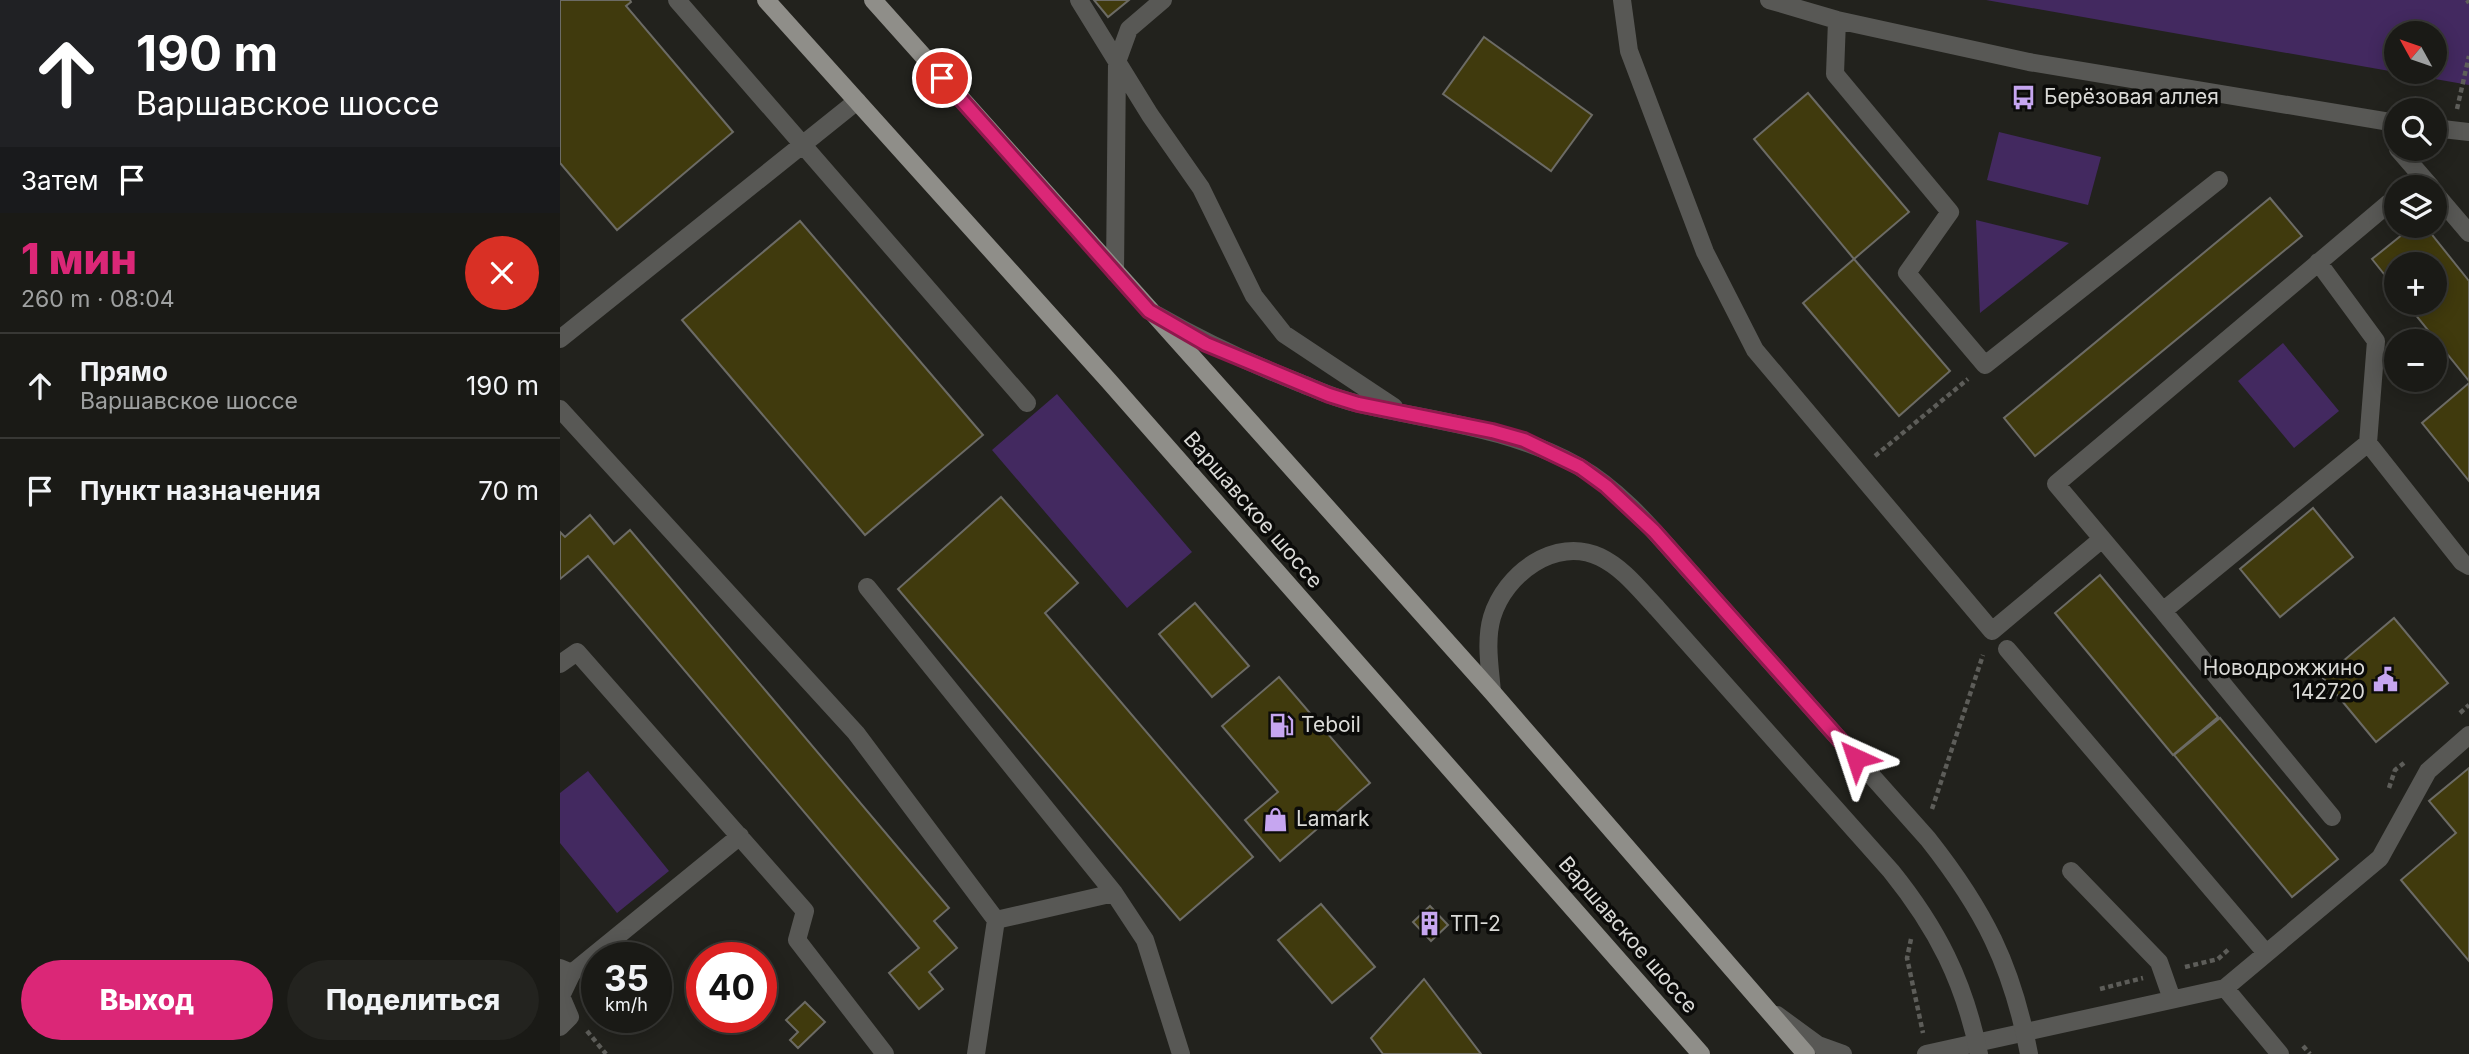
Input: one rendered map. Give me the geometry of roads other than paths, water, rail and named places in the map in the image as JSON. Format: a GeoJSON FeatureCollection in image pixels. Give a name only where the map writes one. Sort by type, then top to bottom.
{"type":"FeatureCollection","features":[{"type":"Feature","properties":{"kind":"main road","name":"Варшавское шоссе"},"geometry":{"type":"LineString","coordinates":[[766,0],[1117,390],[1701,1054]]}},
{"type":"Feature","properties":{"kind":"main road"},"geometry":{"type":"LineString","coordinates":[[873,0],[1492,692],[1806,1054]]}},
{"type":"Feature","properties":{"kind":"street"},"geometry":{"type":"LineString","coordinates":[[677,0],[1027,403]]}},
{"type":"Feature","properties":{"kind":"street"},"geometry":{"type":"LineString","coordinates":[[1079,0],[1150,115],[1201,188],[1254,296],[1284,334],[1403,413]]}},
{"type":"Feature","properties":{"kind":"street"},"geometry":{"type":"LineString","coordinates":[[1115,273],[1116,62],[1129,29],[1163,0]]}},
{"type":"Feature","properties":{"kind":"street"},"geometry":{"type":"LineString","coordinates":[[1622,0],[1629,51],[1705,252],[1755,350],[1992,631],[2102,538]]}},
{"type":"Feature","properties":{"kind":"street"},"geometry":{"type":"LineString","coordinates":[[1769,0],[1836,20],[2029,62],[2384,121]]}},
{"type":"Feature","properties":{"kind":"street"},"geometry":{"type":"LineString","coordinates":[[1836,20],[1835,74],[1950,212],[1907,273],[1985,365],[2219,180]]}},
{"type":"Feature","properties":{"kind":"street"},"geometry":{"type":"LineString","coordinates":[[560,339],[857,101]]}},
{"type":"Feature","properties":{"kind":"street"},"geometry":{"type":"LineString","coordinates":[[2374,120],[2384,132]]}},
{"type":"Feature","properties":{"kind":"street"},"geometry":{"type":"LineString","coordinates":[[2409,161],[2421,175]]}},
{"type":"Feature","properties":{"kind":"street"},"geometry":{"type":"LineString","coordinates":[[2332,817],[2056,484],[2384,207]]}},
{"type":"Feature","properties":{"kind":"street"},"geometry":{"type":"LineString","coordinates":[[2447,207],[2469,233]]}},
{"type":"Feature","properties":{"kind":"street"},"geometry":{"type":"LineString","coordinates":[[2318,262],[2376,341],[2368,443],[2462,562],[2469,566]]}},
{"type":"Feature","properties":{"kind":"street"},"geometry":{"type":"LineString","coordinates":[[1149,311],[1206,344],[1253,365],[1358,404],[1524,440],[1580,467],[1606,486],[1630,507],[1693,575],[1956,874],[1980,910],[2002,956],[2020,1007],[2029,1054]]}},
{"type":"Feature","properties":{"kind":"street"},"geometry":{"type":"LineString","coordinates":[[560,409],[856,733],[996,920],[976,1054]]}},
{"type":"Feature","properties":{"kind":"street"},"geometry":{"type":"LineString","coordinates":[[2163,611],[2368,443]]}},
{"type":"Feature","properties":{"kind":"street"},"geometry":{"type":"LineString","coordinates":[[1492,692],[1489,645],[1492,617],[1500,598],[1516,576],[1542,558],[1560,553],[1579,552],[1598,556],[1612,564],[1656,607],[1882,861],[1916,903],[1937,934],[1956,975],[1972,1020],[1979,1054]]}},
{"type":"Feature","properties":{"kind":"street"},"geometry":{"type":"LineString","coordinates":[[867,587],[1114,893],[1145,940],[1181,1054]]}},
{"type":"Feature","properties":{"kind":"street"},"geometry":{"type":"LineString","coordinates":[[2007,649],[2266,953]]}},
{"type":"Feature","properties":{"kind":"street"},"geometry":{"type":"LineString","coordinates":[[560,664],[577,652],[805,911],[797,940],[885,1054]]}},
{"type":"Feature","properties":{"kind":"street"},"geometry":{"type":"LineString","coordinates":[[1926,1054],[2225,988],[2381,858],[2428,771],[2469,735]]}},
{"type":"Feature","properties":{"kind":"street"},"geometry":{"type":"LineString","coordinates":[[560,1027],[570,1017],[561,996],[566,971],[740,835]]}},
{"type":"Feature","properties":{"kind":"street"},"geometry":{"type":"LineString","coordinates":[[2071,870],[2159,962],[2172,999]]}},
{"type":"Feature","properties":{"kind":"street"},"geometry":{"type":"LineString","coordinates":[[996,920],[1114,893]]}},
{"type":"Feature","properties":{"kind":"street"},"geometry":{"type":"LineString","coordinates":[[2225,988],[2280,1054]]}},
{"type":"Feature","properties":{"kind":"street"},"geometry":{"type":"LineString","coordinates":[[1763,1005],[1818,1045],[1843,1054]]}},
{"type":"Feature","properties":{"kind":"street"},"geometry":{"type":"LineString","coordinates":[[1667,1014],[1687,1054]]}},
{"type":"Feature","properties":{"kind":"place","name":"Берёзовая аллея"},"geometry":{"type":"Point","coordinates":[2024,97]}},
{"type":"Feature","properties":{"kind":"place","name":"Новодрожжино 142720"},"geometry":{"type":"Point","coordinates":[2385,680]}},
{"type":"Feature","properties":{"kind":"place","name":"Teboil"},"geometry":{"type":"Point","coordinates":[1281,725]}},
{"type":"Feature","properties":{"kind":"place","name":"Lamark"},"geometry":{"type":"Point","coordinates":[1276,819]}},
{"type":"Feature","properties":{"kind":"place","name":"ТП-2"},"geometry":{"type":"Point","coordinates":[1430,924]}}]}
